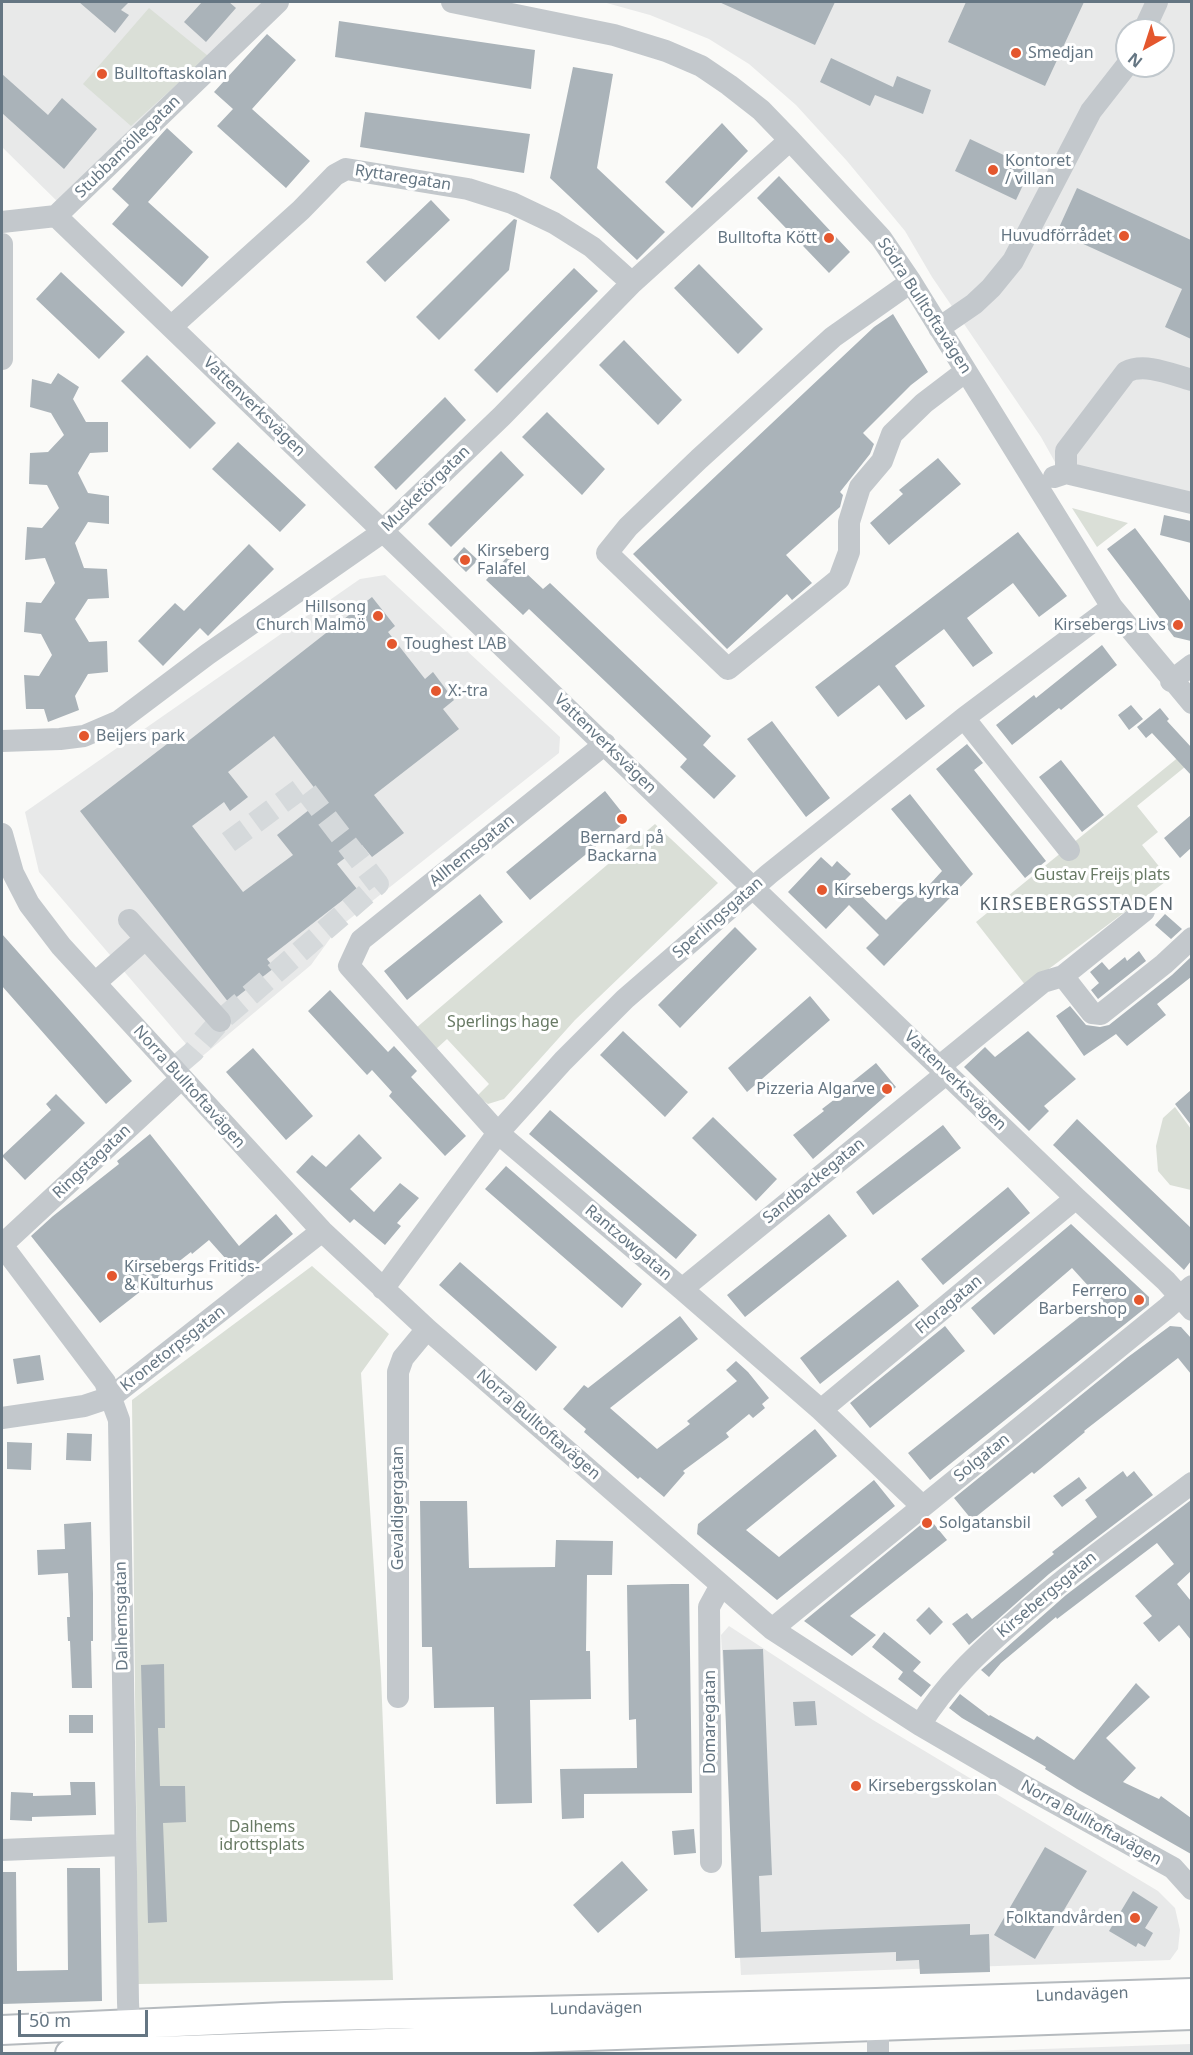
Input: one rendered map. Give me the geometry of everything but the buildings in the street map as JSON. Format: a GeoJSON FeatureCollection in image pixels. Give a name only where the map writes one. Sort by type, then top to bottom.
{"type":"FeatureCollection","features":[{"type":"Feature","properties":{"kind":"main road","name":"Lundavägen"},"geometry":{"type":"LineString","coordinates":[[2,2030],[285,2017],[1191,1993]]}},
{"type":"Feature","properties":{"kind":"main road","name":"Lundavägen"},"geometry":{"type":"LineString","coordinates":[[70,2054],[878,2040],[1191,2015]]}},
{"type":"Feature","properties":{"kind":"street","name":"Stubbamöllegatan"},"geometry":{"type":"LineString","coordinates":[[56,216],[278,2]]}},
{"type":"Feature","properties":{"kind":"street","name":"Södra Bulltoftavägen"},"geometry":{"type":"LineString","coordinates":[[452,2],[614,34],[666,51],[701,66],[761,110],[881,238],[911,282],[1112,607],[1191,703]]}},
{"type":"Feature","properties":{"kind":"street"},"geometry":{"type":"LineString","coordinates":[[1150,18],[1157,2]]}},
{"type":"Feature","properties":{"kind":"street"},"geometry":{"type":"LineString","coordinates":[[939,328],[975,304],[1013,261],[1091,111],[1117,78]]}},
{"type":"Feature","properties":{"kind":"street","name":"Musketörgatan"},"geometry":{"type":"LineString","coordinates":[[2,741],[84,736],[119,721],[208,654],[383,531],[632,283],[790,140]]}},
{"type":"Feature","properties":{"kind":"street","name":"Ryttaregatan"},"geometry":{"type":"LineString","coordinates":[[171,327],[301,210],[335,175],[346,169],[468,189],[512,204],[554,223],[592,247],[632,283]]}},
{"type":"Feature","properties":{"kind":"street"},"geometry":{"type":"LineString","coordinates":[[2,222],[56,216]]}},
{"type":"Feature","properties":{"kind":"street","name":"Vattenverksvägen"},"geometry":{"type":"LineString","coordinates":[[56,216],[1076,1198],[1166,1281],[1188,1298]]}},
{"type":"Feature","properties":{"kind":"street"},"geometry":{"type":"LineString","coordinates":[[2,244],[2,359]]}},
{"type":"Feature","properties":{"kind":"street"},"geometry":{"type":"LineString","coordinates":[[911,282],[833,337],[699,459],[628,527],[607,553],[728,669],[839,579],[849,552],[849,522],[860,487],[882,461],[892,434],[924,403],[966,370]]}},
{"type":"Feature","properties":{"kind":"street"},"geometry":{"type":"LineString","coordinates":[[1066,473],[1066,450],[1126,372],[1133,369],[1156,370],[1191,380]]}},
{"type":"Feature","properties":{"kind":"street"},"geometry":{"type":"LineString","coordinates":[[1036,486],[1066,473],[1191,503]]}},
{"type":"Feature","properties":{"kind":"street","name":"Sperlingsgatan"},"geometry":{"type":"LineString","coordinates":[[383,1288],[498,1133],[563,1061],[625,999],[753,888],[964,718],[1112,607]]}},
{"type":"Feature","properties":{"kind":"street"},"geometry":{"type":"LineString","coordinates":[[1171,681],[1191,665]]}},
{"type":"Feature","properties":{"kind":"street"},"geometry":{"type":"LineString","coordinates":[[964,718],[1070,850]]}},
{"type":"Feature","properties":{"kind":"street","name":"Allhemsgatan"},"geometry":{"type":"LineString","coordinates":[[349,966],[361,940],[605,744]]}},
{"type":"Feature","properties":{"kind":"street","name":"Norra Bulltoftavägen"},"geometry":{"type":"LineString","coordinates":[[2,834],[13,873],[29,904],[61,946],[178,1070],[322,1231],[427,1329],[772,1629],[920,1725],[1173,1868],[1191,1888]]}},
{"type":"Feature","properties":{"kind":"street","name":"Sandbackegatan"},"geometry":{"type":"LineString","coordinates":[[682,1289],[943,1070],[1043,982],[1063,976],[1144,911]]}},
{"type":"Feature","properties":{"kind":"street"},"geometry":{"type":"LineString","coordinates":[[129,920],[220,1021]]}},
{"type":"Feature","properties":{"kind":"street"},"geometry":{"type":"LineString","coordinates":[[1063,976],[1092,1013],[1101,1014],[1164,964],[1191,938]]}},
{"type":"Feature","properties":{"kind":"street"},"geometry":{"type":"LineString","coordinates":[[95,983],[145,939]]}},
{"type":"Feature","properties":{"kind":"street","name":"Rantzowgatan"},"geometry":{"type":"LineString","coordinates":[[349,966],[498,1133],[821,1410],[922,1506]]}},
{"type":"Feature","properties":{"kind":"street","name":"Ringstagatan"},"geometry":{"type":"LineString","coordinates":[[2,1245],[178,1070]]}},
{"type":"Feature","properties":{"kind":"street","name":"Floragatan"},"geometry":{"type":"LineString","coordinates":[[821,1410],[1076,1198]]}},
{"type":"Feature","properties":{"kind":"street","name":"Kronetorpsgatan"},"geometry":{"type":"LineString","coordinates":[[2,1418],[84,1406],[111,1397],[322,1231]]}},
{"type":"Feature","properties":{"kind":"street","name":"Dalhemsgatan"},"geometry":{"type":"LineString","coordinates":[[2,1245],[105,1382],[119,1420],[124,1845],[129,2024]]}},
{"type":"Feature","properties":{"kind":"street","name":"Solgatan"},"geometry":{"type":"LineString","coordinates":[[772,1629],[922,1506],[1188,1298]]}},
{"type":"Feature","properties":{"kind":"street","name":"Gevaldigergatan"},"geometry":{"type":"LineString","coordinates":[[398,1697],[398,1372],[403,1358],[427,1329]]}},
{"type":"Feature","properties":{"kind":"street","name":"Kirsebergsgatan"},"geometry":{"type":"LineString","coordinates":[[920,1725],[930,1708],[968,1663],[1058,1583],[1191,1482]]}},
{"type":"Feature","properties":{"kind":"street","name":"Domaregatan"},"geometry":{"type":"LineString","coordinates":[[711,1862],[709,1607],[721,1585]]}},
{"type":"Feature","properties":{"kind":"street"},"geometry":{"type":"LineString","coordinates":[[2,1850],[124,1845]]}},
{"type":"Feature","properties":{"kind":"street"},"geometry":{"type":"LineString","coordinates":[[129,2024],[148,2052]]}},
{"type":"Feature","properties":{"kind":"shaded area","name":"Bulltoftaskolan"},"geometry":{"type":"Polygon","coordinates":[[[2,2],[278,2],[63,207],[2,147],[2,2]]]}},
{"type":"Feature","properties":{"kind":"shaded area"},"geometry":{"type":"Polygon","coordinates":[[[603,2],[1191,2],[1191,510],[1065,480],[1041,437],[932,277],[905,231],[847,161],[796,105],[749,64],[709,39],[650,15],[603,2]]]}},
{"type":"Feature","properties":{"kind":"shaded area"},"geometry":{"type":"Polygon","coordinates":[[[385,575],[560,737],[559,753],[337,929],[311,965],[199,1059],[39,872],[25,812],[360,579],[385,575]]]}},
{"type":"Feature","properties":{"kind":"shaded area","name":"Kirsebergsskolan"},"geometry":{"type":"Polygon","coordinates":[[[729,1626],[873,1720],[1158,1891],[1175,1908],[1180,1930],[1178,1949],[1170,1960],[741,1975],[721,1635],[729,1626]]]}},
{"type":"Feature","properties":{"kind":"shaded area"},"geometry":{"type":"Polygon","coordinates":[[[1191,2044],[1191,2054],[924,2053],[1191,2044]]]}},
{"type":"Feature","properties":{"kind":"green space"},"geometry":{"type":"Polygon","coordinates":[[[149,8],[208,56],[131,126],[83,84],[149,8]]]}},
{"type":"Feature","properties":{"kind":"green space"},"geometry":{"type":"Polygon","coordinates":[[[1072,508],[1128,523],[1097,547],[1072,508]]]}},
{"type":"Feature","properties":{"kind":"green space","name":"Gustav Freijs plats"},"geometry":{"type":"Polygon","coordinates":[[[1191,747],[1191,762],[1137,806],[1158,832],[1142,845],[1169,879],[1026,986],[976,922],[1191,747]]]}},
{"type":"Feature","properties":{"kind":"green space","name":"Sperlings hage"},"geometry":{"type":"Polygon","coordinates":[[[655,824],[718,883],[575,1020],[504,1099],[488,1104],[477,1096],[489,1084],[447,1039],[435,1050],[416,1028],[655,824]]]}},
{"type":"Feature","properties":{"kind":"green space"},"geometry":{"type":"Polygon","coordinates":[[[1175,1107],[1191,1129],[1191,1190],[1170,1185],[1158,1171],[1156,1146],[1163,1118],[1175,1107]]]}},
{"type":"Feature","properties":{"kind":"green space","name":"Dalhems idrottsplats"},"geometry":{"type":"Polygon","coordinates":[[[312,1266],[389,1334],[361,1373],[381,1676],[393,1980],[138,1984],[132,1400],[312,1266]]]}},
{"type":"Feature","properties":{"kind":"tunnel"},"geometry":{"type":"LineString","coordinates":[[179,1064],[193,1052],[220,1021],[378,884],[303,787],[222,847]]}},
{"type":"Feature","properties":{"kind":"place","name":"Smedjan"},"geometry":{"type":"Point","coordinates":[1016,53]}},
{"type":"Feature","properties":{"kind":"place","name":"Bulltoftaskolan"},"geometry":{"type":"Point","coordinates":[102,74]}},
{"type":"Feature","properties":{"kind":"place","name":"Kontoret / villan"},"geometry":{"type":"Point","coordinates":[993,170]}},
{"type":"Feature","properties":{"kind":"place","name":"Huvudförrådet"},"geometry":{"type":"Point","coordinates":[1124,236]}},
{"type":"Feature","properties":{"kind":"place","name":"Bulltofta Kött"},"geometry":{"type":"Point","coordinates":[829,238]}},
{"type":"Feature","properties":{"kind":"place","name":"Kirseberg Falafel"},"geometry":{"type":"Point","coordinates":[465,560]}},
{"type":"Feature","properties":{"kind":"place","name":"Hillsong Church Malmö"},"geometry":{"type":"Point","coordinates":[378,616]}},
{"type":"Feature","properties":{"kind":"place","name":"Kirsebergs Livs"},"geometry":{"type":"Point","coordinates":[1178,625]}},
{"type":"Feature","properties":{"kind":"place","name":"Toughest LAB"},"geometry":{"type":"Point","coordinates":[392,644]}},
{"type":"Feature","properties":{"kind":"place","name":"X:-tra"},"geometry":{"type":"Point","coordinates":[436,691]}},
{"type":"Feature","properties":{"kind":"place","name":"Beijers park"},"geometry":{"type":"Point","coordinates":[84,736]}},
{"type":"Feature","properties":{"kind":"place","name":"Bernard på Backarna"},"geometry":{"type":"Point","coordinates":[622,819]}},
{"type":"Feature","properties":{"kind":"place","name":"Kirsebergs kyrka"},"geometry":{"type":"Point","coordinates":[822,890]}},
{"type":"Feature","properties":{"kind":"place","name":"Pizzeria Algarve"},"geometry":{"type":"Point","coordinates":[887,1089]}},
{"type":"Feature","properties":{"kind":"place","name":"Kirsebergs Fritids- & Kulturhus"},"geometry":{"type":"Point","coordinates":[112,1276]}},
{"type":"Feature","properties":{"kind":"place","name":"Ferrero Barbershop"},"geometry":{"type":"Point","coordinates":[1139,1300]}},
{"type":"Feature","properties":{"kind":"place","name":"Solgatansbil"},"geometry":{"type":"Point","coordinates":[927,1523]}},
{"type":"Feature","properties":{"kind":"place","name":"Kirsebergsskolan"},"geometry":{"type":"Point","coordinates":[856,1786]}},
{"type":"Feature","properties":{"kind":"place","name":"Folktandvården"},"geometry":{"type":"Point","coordinates":[1135,1918]}},
{"type":"Feature","properties":{"kind":"district","name":"KIRSEBERGSSTADEN"},"geometry":{"type":"Point","coordinates":[1077,905]}}]}
